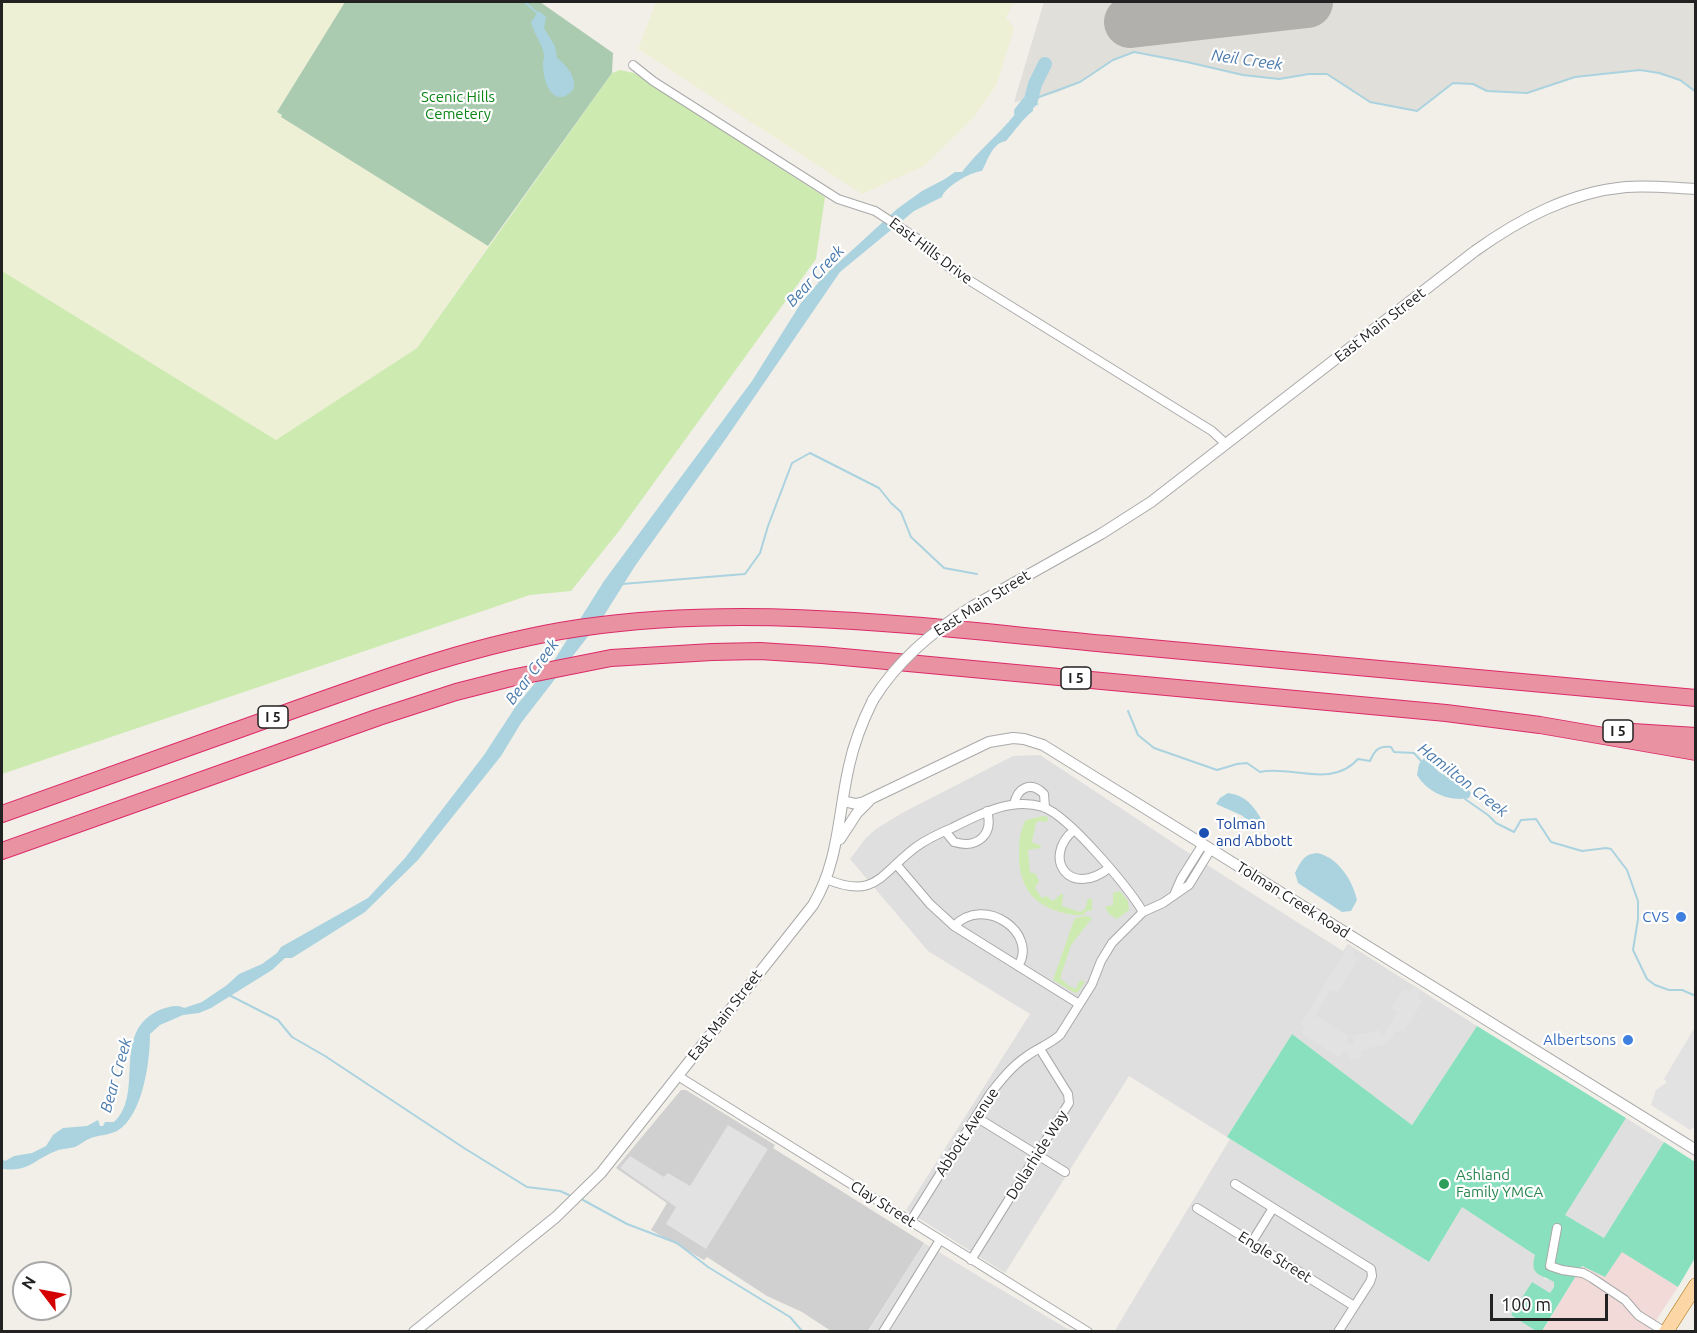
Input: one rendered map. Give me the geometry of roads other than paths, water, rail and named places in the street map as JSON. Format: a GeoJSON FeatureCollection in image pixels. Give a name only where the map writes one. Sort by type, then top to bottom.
{"type":"FeatureCollection","features":[{"type":"Feature","properties":{"kind":"highway","name":"I 5"},"geometry":{"type":"LineString","coordinates":[[2,814],[453,655],[548,633],[675,617],[723,616],[857,622],[1695,698]]}},
{"type":"Feature","properties":{"kind":"highway","name":"I 5"},"geometry":{"type":"LineString","coordinates":[[2,851],[456,692],[511,678],[611,658],[724,651],[822,655],[1446,713],[1540,725],[1695,736]]}},
{"type":"Feature","properties":{"kind":"highway"},"geometry":{"type":"LineString","coordinates":[[1543,683],[1695,690]]}},
{"type":"Feature","properties":{"kind":"highway"},"geometry":{"type":"LineString","coordinates":[[1540,725],[1695,752]]}},
{"type":"Feature","properties":{"kind":"main road"},"geometry":{"type":"LineString","coordinates":[[1666,1332],[1695,1285]]}},
{"type":"Feature","properties":{"kind":"street","name":"East Hills Drive"},"geometry":{"type":"LineString","coordinates":[[633,65],[653,81],[838,199],[884,216],[921,241],[951,269],[1212,431],[1226,444]]}},
{"type":"Feature","properties":{"kind":"street","name":"East Main Street"},"geometry":{"type":"LineString","coordinates":[[414,1332],[545,1226],[612,1160],[813,905],[826,879],[837,844],[855,744],[873,700],[894,670],[916,647],[973,606],[1129,517],[1475,250],[1522,220],[1560,204],[1608,190],[1650,187],[1695,189]]}},
{"type":"Feature","properties":{"kind":"street","name":"Tolman Creek Road"},"geometry":{"type":"LineString","coordinates":[[843,801],[856,804],[874,797],[988,742],[1002,739],[1024,739],[1050,748],[1695,1150]]}},
{"type":"Feature","properties":{"kind":"street"},"geometry":{"type":"LineString","coordinates":[[1014,804],[1019,791],[1031,786],[1044,794],[1045,808]]}},
{"type":"Feature","properties":{"kind":"street"},"geometry":{"type":"LineString","coordinates":[[837,844],[857,813],[874,797]]}},
{"type":"Feature","properties":{"kind":"street"},"geometry":{"type":"LineString","coordinates":[[826,879],[849,887],[867,886],[921,843],[987,811],[1014,804],[1045,808],[1062,818],[1131,894],[1143,912]]}},
{"type":"Feature","properties":{"kind":"street"},"geometry":{"type":"LineString","coordinates":[[945,831],[954,842],[972,844],[981,839],[986,831],[989,824],[987,811]]}},
{"type":"Feature","properties":{"kind":"street"},"geometry":{"type":"LineString","coordinates":[[1074,830],[1060,849],[1060,861],[1066,872],[1078,879],[1089,880],[1108,868]]}},
{"type":"Feature","properties":{"kind":"street","name":"Abbott Avenue"},"geometry":{"type":"LineString","coordinates":[[910,1222],[1002,1079],[1021,1060],[1060,1035],[1092,984],[1101,961],[1112,943],[1143,912],[1189,885],[1207,847]]}},
{"type":"Feature","properties":{"kind":"street"},"geometry":{"type":"LineString","coordinates":[[896,864],[930,904],[954,926],[1079,1004]]}},
{"type":"Feature","properties":{"kind":"street"},"geometry":{"type":"LineString","coordinates":[[954,926],[969,915],[998,917],[1009,925],[1021,940],[1024,950],[1018,966]]}},
{"type":"Feature","properties":{"kind":"street","name":"Dollarhide Way"},"geometry":{"type":"LineString","coordinates":[[971,1260],[1067,1106],[1069,1098],[1040,1049]]}},
{"type":"Feature","properties":{"kind":"street","name":"Clay Street"},"geometry":{"type":"LineString","coordinates":[[678,1076],[1088,1332]]}},
{"type":"Feature","properties":{"kind":"street"},"geometry":{"type":"LineString","coordinates":[[976,1117],[1065,1172]]}},
{"type":"Feature","properties":{"kind":"street"},"geometry":{"type":"LineString","coordinates":[[1235,1184],[1371,1269],[1370,1282],[1338,1332]]}},
{"type":"Feature","properties":{"kind":"street","name":"Engle Street"},"geometry":{"type":"LineString","coordinates":[[1197,1208],[1354,1305]]}},
{"type":"Feature","properties":{"kind":"street"},"geometry":{"type":"LineString","coordinates":[[1252,1242],[1273,1208]]}},
{"type":"Feature","properties":{"kind":"street"},"geometry":{"type":"LineString","coordinates":[[1557,1228],[1550,1266],[1582,1273],[1592,1278],[1625,1300],[1638,1315],[1666,1332]]}},
{"type":"Feature","properties":{"kind":"street"},"geometry":{"type":"LineString","coordinates":[[883,1332],[940,1240]]}},
{"type":"Feature","properties":{"kind":"water"},"geometry":{"type":"Polygon","coordinates":[[[539,11],[546,17],[544,28],[555,46],[557,58],[572,75],[574,88],[563,97],[554,95],[546,83],[543,67],[544,54],[531,22],[539,11]]]}},
{"type":"Feature","properties":{"kind":"water"},"geometry":{"type":"Polygon","coordinates":[[[1026,98],[1039,104],[1033,107],[1033,111],[1006,141],[994,148],[982,171],[959,181],[942,197],[914,211],[840,272],[635,566],[603,617],[521,723],[501,756],[418,860],[365,912],[292,958],[285,958],[272,970],[211,1008],[199,1013],[183,1015],[160,1025],[150,1034],[146,1073],[139,1101],[126,1124],[117,1131],[91,1138],[75,1147],[58,1150],[19,1169],[2,1169],[2,1159],[5,1161],[46,1146],[53,1135],[63,1128],[87,1126],[98,1120],[100,1126],[103,1126],[105,1122],[114,1122],[123,1110],[128,1095],[132,1046],[137,1031],[146,1019],[162,1009],[176,1006],[184,1008],[202,1002],[239,974],[262,964],[277,953],[281,947],[368,898],[405,858],[484,755],[516,706],[555,659],[604,581],[752,381],[801,303],[824,276],[897,209],[955,172],[962,172],[1020,108],[1026,98]]]}},
{"type":"Feature","properties":{"kind":"water"},"geometry":{"type":"Polygon","coordinates":[[[1425,757],[1439,772],[1467,788],[1471,793],[1469,798],[1454,799],[1440,795],[1427,787],[1417,775],[1419,764],[1425,757]]]}},
{"type":"Feature","properties":{"kind":"water"},"geometry":{"type":"Polygon","coordinates":[[[1228,793],[1246,800],[1265,825],[1260,829],[1241,815],[1216,804],[1228,793]]]}},
{"type":"Feature","properties":{"kind":"water"},"geometry":{"type":"Polygon","coordinates":[[[1317,853],[1332,859],[1348,878],[1357,900],[1351,911],[1342,912],[1298,883],[1295,873],[1301,862],[1309,855],[1317,853]]]}},
{"type":"Feature","properties":{"kind":"waterway"},"geometry":{"type":"LineString","coordinates":[[525,2],[537,13]]}},
{"type":"Feature","properties":{"kind":"waterway","name":"Neil Creek"},"geometry":{"type":"LineString","coordinates":[[1031,100],[1080,82],[1113,60],[1134,52],[1243,75],[1279,79],[1309,74],[1327,74],[1370,102],[1417,111],[1453,83],[1473,84],[1487,91],[1527,93],[1575,77],[1640,70],[1680,80],[1696,92]]}},
{"type":"Feature","properties":{"kind":"waterway"},"geometry":{"type":"LineString","coordinates":[[1021,112],[1031,100],[1035,84],[1045,64]]}},
{"type":"Feature","properties":{"kind":"waterway"},"geometry":{"type":"LineString","coordinates":[[622,584],[745,574],[760,553],[792,463],[810,453],[879,488],[901,512],[911,537],[944,568],[977,574]]}},
{"type":"Feature","properties":{"kind":"waterway","name":"Hamilton Creek"},"geometry":{"type":"LineString","coordinates":[[1128,711],[1138,735],[1154,748],[1217,770],[1247,763],[1260,772],[1336,773],[1358,759],[1370,761],[1378,749],[1387,747],[1391,747],[1394,752],[1414,753],[1422,762]]}},
{"type":"Feature","properties":{"kind":"waterway","name":"Hamilton Creek"},"geometry":{"type":"LineString","coordinates":[[1465,799],[1496,823],[1514,832],[1521,820],[1536,819],[1551,842],[1582,851],[1611,849],[1627,870],[1638,901],[1638,919],[1633,950],[1647,979],[1669,990],[1682,990],[1696,996]]}},
{"type":"Feature","properties":{"kind":"waterway"},"geometry":{"type":"LineString","coordinates":[[229,995],[278,1020],[292,1037],[527,1187],[560,1191],[569,1195]]}},
{"type":"Feature","properties":{"kind":"waterway"},"geometry":{"type":"LineString","coordinates":[[583,1200],[627,1224],[677,1243],[708,1267],[790,1317],[803,1332]]}},
{"type":"Feature","properties":{"kind":"place","name":"Tolman and Abbott"},"geometry":{"type":"Point","coordinates":[1204,833]}},
{"type":"Feature","properties":{"kind":"place","name":"CVS"},"geometry":{"type":"Point","coordinates":[1681,917]}},
{"type":"Feature","properties":{"kind":"place","name":"Albertsons"},"geometry":{"type":"Point","coordinates":[1628,1040]}},
{"type":"Feature","properties":{"kind":"place","name":"Ashland Family YMCA"},"geometry":{"type":"Point","coordinates":[1444,1184]}},
{"type":"Feature","properties":{"kind":"park label","name":"Scenic Hills Cemetery"},"geometry":{"type":"Point","coordinates":[458,106]}},
{"type":"Feature","properties":{"kind":"water label","name":"Bear Creek"},"geometry":{"type":"Point","coordinates":[815,276]}},
{"type":"Feature","properties":{"kind":"water label","name":"Bear Creek"},"geometry":{"type":"Point","coordinates":[532,672]}},
{"type":"Feature","properties":{"kind":"water label","name":"Bear Creek"},"geometry":{"type":"Point","coordinates":[116,1075]}}]}
